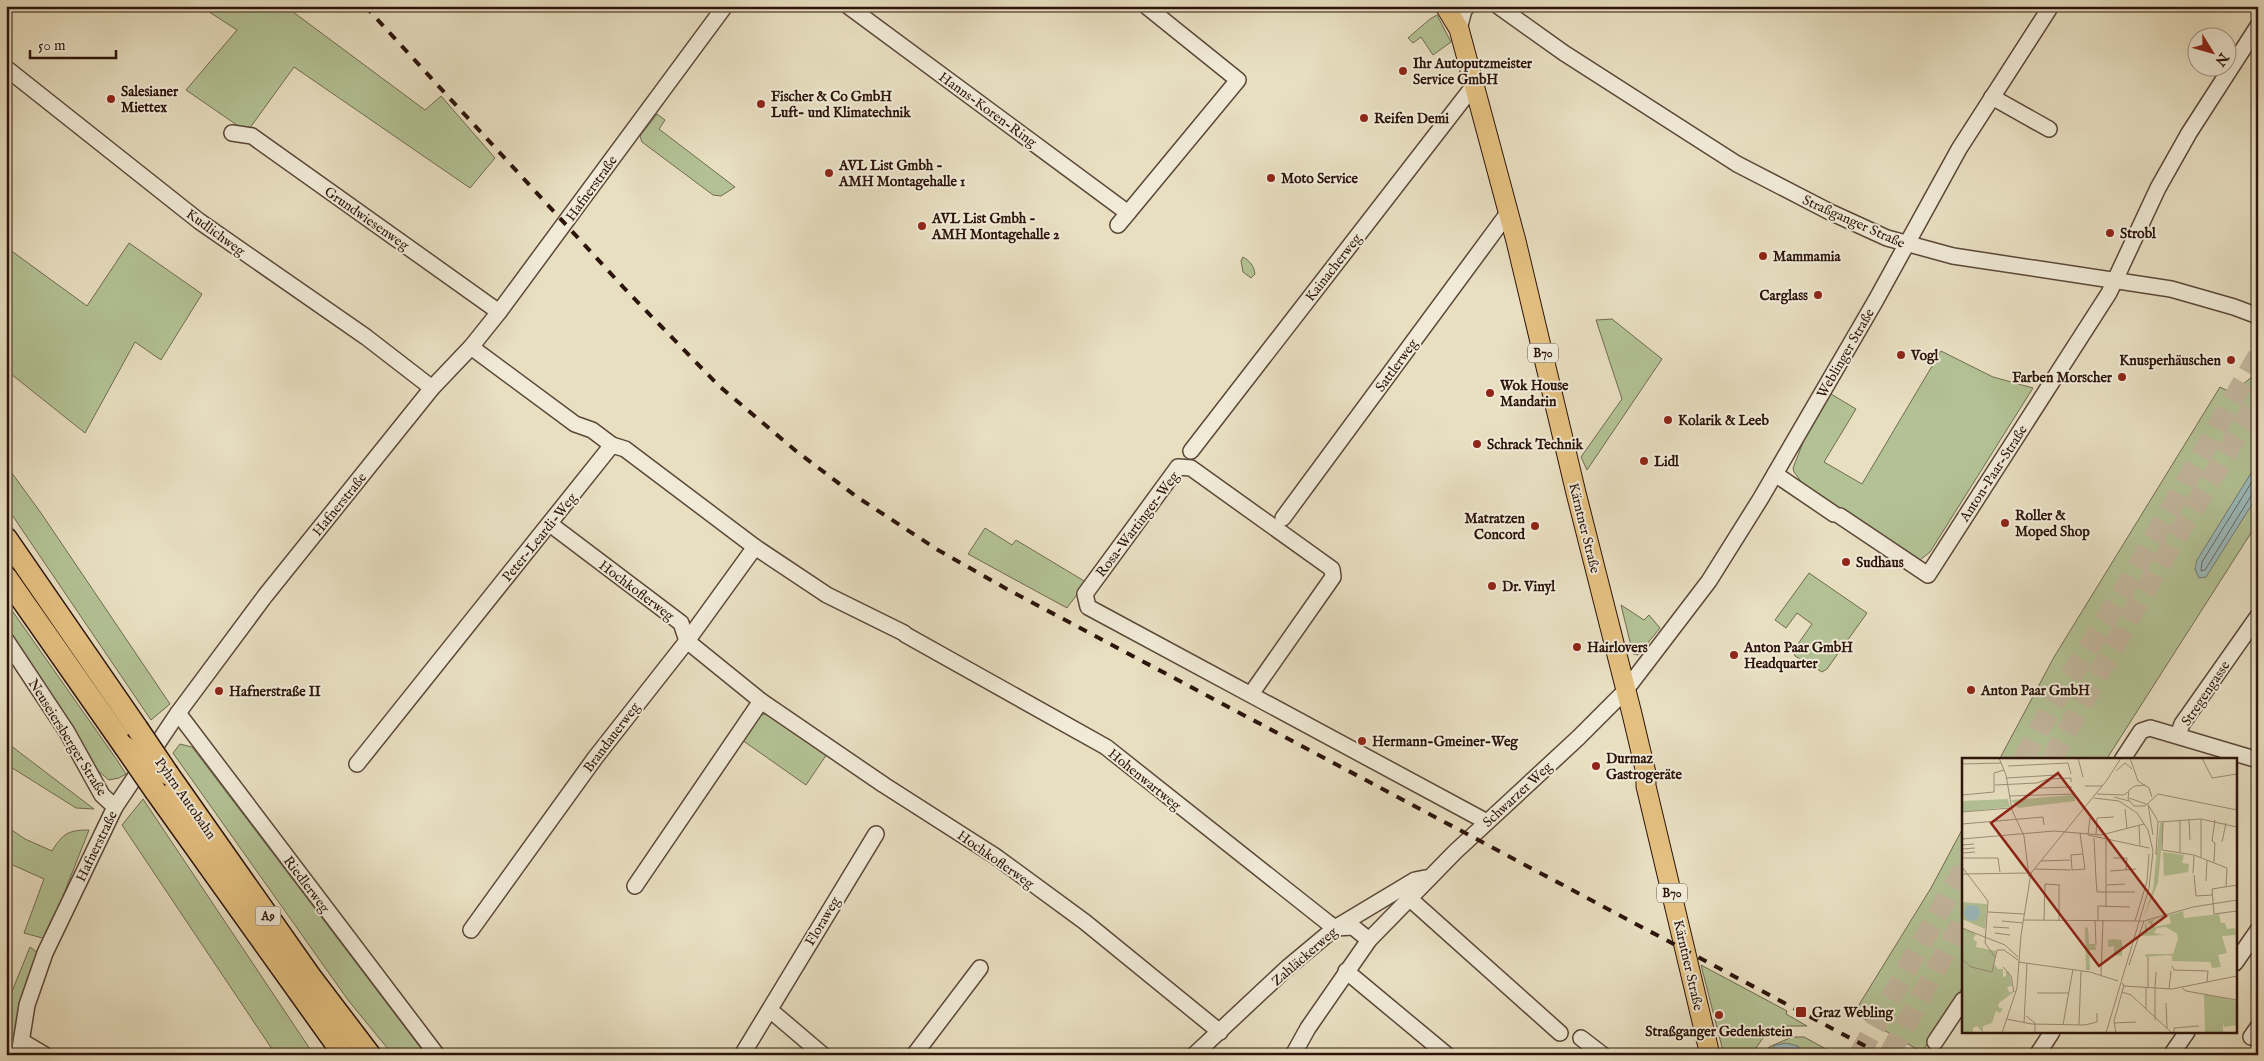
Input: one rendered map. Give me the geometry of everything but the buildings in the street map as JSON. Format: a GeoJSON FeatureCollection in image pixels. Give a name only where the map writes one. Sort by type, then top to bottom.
{"type":"FeatureCollection","features":[{"type":"Feature","properties":{"kind":"highway","name":"Pyhrn Autobahn"},"geometry":{"type":"LineString","coordinates":[[6,538],[310,976],[370,1055]]}},
{"type":"Feature","properties":{"kind":"highway","name":"Pyhrn Autobahn"},"geometry":{"type":"LineString","coordinates":[[6,576],[156,792],[344,1055]]}},
{"type":"Feature","properties":{"kind":"main road","name":"Kärntner Straße"},"geometry":{"type":"LineString","coordinates":[[1445,6],[1459,29],[1508,213],[1646,773],[1646,786],[1710,1055]]}},
{"type":"Feature","properties":{"kind":"street","name":"Hafnerstraße"},"geometry":{"type":"LineString","coordinates":[[45,1055],[21,1048],[27,1005],[45,953],[115,807],[178,712],[265,596],[432,388],[499,312],[725,6]]}},
{"type":"Feature","properties":{"kind":"street","name":"Hanns-Koren-Ring"},"geometry":{"type":"LineString","coordinates":[[848,6],[1128,212]]}},
{"type":"Feature","properties":{"kind":"street"},"geometry":{"type":"LineString","coordinates":[[1118,225],[1238,80],[1146,6]]}},
{"type":"Feature","properties":{"kind":"street"},"geometry":{"type":"LineString","coordinates":[[1459,29],[1464,10],[1468,6]]}},
{"type":"Feature","properties":{"kind":"street","name":"Straßganger Straße"},"geometry":{"type":"LineString","coordinates":[[1498,6],[1564,53],[1737,164],[1845,219],[1906,245],[1953,256],[2202,297],[2258,316]]}},
{"type":"Feature","properties":{"kind":"street","name":"Weblinger Straße"},"geometry":{"type":"LineString","coordinates":[[1625,691],[1709,581],[1775,474],[1876,300],[1959,149],[2051,6]]}},
{"type":"Feature","properties":{"kind":"street"},"geometry":{"type":"LineString","coordinates":[[2114,281],[2158,188],[2189,133],[2258,26]]}},
{"type":"Feature","properties":{"kind":"street","name":"Kudlichweg"},"geometry":{"type":"LineString","coordinates":[[6,68],[199,221],[366,336],[432,388]]}},
{"type":"Feature","properties":{"kind":"street","name":"Kainacherweg"},"geometry":{"type":"LineString","coordinates":[[1191,451],[1475,84]]}},
{"type":"Feature","properties":{"kind":"street"},"geometry":{"type":"LineString","coordinates":[[1992,97],[2049,129]]}},
{"type":"Feature","properties":{"kind":"street","name":"Grundwiesenweg"},"geometry":{"type":"LineString","coordinates":[[232,133],[252,136],[499,312]]}},
{"type":"Feature","properties":{"kind":"street","name":"Sattlerweg"},"geometry":{"type":"LineString","coordinates":[[1283,518],[1508,213]]}},
{"type":"Feature","properties":{"kind":"street","name":"Anton-Paar-Straße"},"geometry":{"type":"LineString","coordinates":[[1775,474],[1928,575],[2091,322],[2114,281]]}},
{"type":"Feature","properties":{"kind":"street"},"geometry":{"type":"LineString","coordinates":[[471,346],[575,424],[592,430],[612,445],[625,448],[755,547]]}},
{"type":"Feature","properties":{"kind":"street","name":"Peter-Leardi-Weg"},"geometry":{"type":"LineString","coordinates":[[357,764],[612,445]]}},
{"type":"Feature","properties":{"kind":"street","name":"Rosa-Wartinger-Weg"},"geometry":{"type":"LineString","coordinates":[[1252,694],[1333,577],[1332,569],[1191,468],[1178,467],[1085,594],[1088,607],[1487,822]]}},
{"type":"Feature","properties":{"kind":"street","name":"Hochkoflerweg"},"geometry":{"type":"LineString","coordinates":[[550,524],[681,622],[687,641],[761,700],[884,785],[995,856],[1085,922],[1220,1032]]}},
{"type":"Feature","properties":{"kind":"street","name":"Hohenwartweg"},"geometry":{"type":"LineString","coordinates":[[755,547],[827,595],[905,634],[1106,746],[1335,928]]}},
{"type":"Feature","properties":{"kind":"street","name":"Brandauerweg"},"geometry":{"type":"LineString","coordinates":[[471,930],[614,732],[687,641],[755,547]]}},
{"type":"Feature","properties":{"kind":"street","name":"Stregengasse"},"geometry":{"type":"LineString","coordinates":[[2123,758],[2141,731],[2159,729],[2178,735],[2182,724],[2258,616]]}},
{"type":"Feature","properties":{"kind":"street","name":"Neuseiersberger Straße"},"geometry":{"type":"LineString","coordinates":[[6,640],[67,732],[102,795],[115,807]]}},
{"type":"Feature","properties":{"kind":"street","name":"Schwarzer Weg"},"geometry":{"type":"LineString","coordinates":[[1293,1055],[1346,971],[1369,940],[1428,878],[1578,738],[1625,691]]}},
{"type":"Feature","properties":{"kind":"street"},"geometry":{"type":"LineString","coordinates":[[635,886],[761,700]]}},
{"type":"Feature","properties":{"kind":"street","name":"Riedlerweg"},"geometry":{"type":"LineString","coordinates":[[178,712],[437,1055]]}},
{"type":"Feature","properties":{"kind":"street"},"geometry":{"type":"LineString","coordinates":[[2178,735],[2251,758]]}},
{"type":"Feature","properties":{"kind":"street"},"geometry":{"type":"LineString","coordinates":[[2236,768],[2251,758]]}},
{"type":"Feature","properties":{"kind":"street","name":"Floraweg"},"geometry":{"type":"LineString","coordinates":[[742,1055],[876,834]]}},
{"type":"Feature","properties":{"kind":"street","name":"Zahläckerweg"},"geometry":{"type":"LineString","coordinates":[[1194,1055],[1287,968],[1335,928],[1415,880],[1428,878]]}},
{"type":"Feature","properties":{"kind":"street"},"geometry":{"type":"LineString","coordinates":[[1409,898],[1560,1033]]}},
{"type":"Feature","properties":{"kind":"street"},"geometry":{"type":"LineString","coordinates":[[1335,928],[1353,927],[1369,940]]}},
{"type":"Feature","properties":{"kind":"street"},"geometry":{"type":"LineString","coordinates":[[2236,962],[2258,930]]}},
{"type":"Feature","properties":{"kind":"street"},"geometry":{"type":"LineString","coordinates":[[914,1055],[980,968]]}},
{"type":"Feature","properties":{"kind":"street"},"geometry":{"type":"LineString","coordinates":[[1346,971],[1447,1055]]}},
{"type":"Feature","properties":{"kind":"street"},"geometry":{"type":"LineString","coordinates":[[1935,1042],[1962,1002]]}},
{"type":"Feature","properties":{"kind":"street"},"geometry":{"type":"LineString","coordinates":[[770,1010],[823,1055]]}},
{"type":"Feature","properties":{"kind":"street"},"geometry":{"type":"LineString","coordinates":[[2037,1055],[2051,1034]]}},
{"type":"Feature","properties":{"kind":"street"},"geometry":{"type":"LineString","coordinates":[[2171,1055],[2186,1034]]}},
{"type":"Feature","properties":{"kind":"street"},"geometry":{"type":"LineString","coordinates":[[1581,1038],[1603,1055]]}},
{"type":"Feature","properties":{"kind":"green space"},"geometry":{"type":"Polygon","coordinates":[[[200,6],[285,6],[425,110],[441,96],[495,158],[470,188],[294,67],[247,132],[186,90],[237,30],[200,6]]]}},
{"type":"Feature","properties":{"kind":"green space"},"geometry":{"type":"Polygon","coordinates":[[[1437,15],[1451,42],[1433,55],[1421,37],[1413,43],[1408,38],[1437,15]]]}},
{"type":"Feature","properties":{"kind":"green space"},"geometry":{"type":"Polygon","coordinates":[[[657,114],[665,120],[659,129],[735,187],[721,196],[713,195],[642,142],[640,136],[657,114]]]}},
{"type":"Feature","properties":{"kind":"green space"},"geometry":{"type":"Polygon","coordinates":[[[129,243],[202,294],[161,360],[135,342],[85,433],[6,370],[6,247],[87,306],[129,243]]]}},
{"type":"Feature","properties":{"kind":"green space"},"geometry":{"type":"Polygon","coordinates":[[[1243,257],[1250,262],[1254,269],[1255,274],[1251,278],[1243,272],[1241,261],[1243,257]]]}},
{"type":"Feature","properties":{"kind":"green space"},"geometry":{"type":"Polygon","coordinates":[[[1612,319],[1662,359],[1587,470],[1581,457],[1622,399],[1596,320],[1612,319]]]}},
{"type":"Feature","properties":{"kind":"green space"},"geometry":{"type":"Polygon","coordinates":[[[1941,351],[1993,377],[2033,388],[1930,552],[1920,560],[1803,484],[1793,468],[1806,435],[1829,394],[1831,394],[1856,409],[1824,462],[1862,484],[1941,351]]]}},
{"type":"Feature","properties":{"kind":"green space"},"geometry":{"type":"Polygon","coordinates":[[[2258,372],[2258,522],[2107,758],[2000,758],[2054,657],[2220,387],[2232,393],[2258,372]]]}},
{"type":"Feature","properties":{"kind":"green space"},"geometry":{"type":"Polygon","coordinates":[[[6,465],[41,513],[170,704],[151,720],[6,506],[6,465]]]}},
{"type":"Feature","properties":{"kind":"green space"},"geometry":{"type":"Polygon","coordinates":[[[985,528],[1012,545],[1016,540],[1086,582],[1067,608],[968,554],[985,528]]]}},
{"type":"Feature","properties":{"kind":"green space"},"geometry":{"type":"Polygon","coordinates":[[[1809,573],[1867,613],[1827,669],[1822,672],[1795,656],[1793,651],[1812,624],[1797,613],[1786,628],[1775,620],[1809,573]]]}},
{"type":"Feature","properties":{"kind":"green space"},"geometry":{"type":"Polygon","coordinates":[[[6,602],[126,774],[109,780],[97,770],[6,630],[6,602]]]}},
{"type":"Feature","properties":{"kind":"green space"},"geometry":{"type":"Polygon","coordinates":[[[1621,605],[1644,620],[1649,615],[1660,628],[1638,655],[1633,654],[1621,605]]]}},
{"type":"Feature","properties":{"kind":"green space"},"geometry":{"type":"Polygon","coordinates":[[[764,714],[770,716],[827,754],[806,785],[742,740],[759,716],[764,714]]]}},
{"type":"Feature","properties":{"kind":"green space"},"geometry":{"type":"Polygon","coordinates":[[[6,742],[94,809],[76,808],[6,764],[6,742]]]}},
{"type":"Feature","properties":{"kind":"green space"},"geometry":{"type":"Polygon","coordinates":[[[180,744],[192,747],[426,1055],[393,1055],[348,1000],[173,753],[180,744]]]}},
{"type":"Feature","properties":{"kind":"green space"},"geometry":{"type":"Polygon","coordinates":[[[143,799],[314,1055],[276,1055],[122,825],[143,799]]]}},
{"type":"Feature","properties":{"kind":"green space"},"geometry":{"type":"Polygon","coordinates":[[[6,826],[25,839],[52,851],[63,836],[71,832],[89,830],[46,939],[24,933],[44,879],[6,862],[6,826]]]}},
{"type":"Feature","properties":{"kind":"green space"},"geometry":{"type":"Polygon","coordinates":[[[1962,830],[1962,989],[1922,1052],[1854,1013],[1931,888],[1962,830]]]}},
{"type":"Feature","properties":{"kind":"green space"},"geometry":{"type":"Polygon","coordinates":[[[30,947],[38,953],[17,1017],[13,1055],[6,1055],[6,1006],[30,947]]]}},
{"type":"Feature","properties":{"kind":"green space"},"geometry":{"type":"Polygon","coordinates":[[[1701,965],[1787,1011],[1786,1014],[1807,1026],[1782,1026],[1763,1038],[1751,1055],[1724,1055],[1701,965]]]}},
{"type":"Feature","properties":{"kind":"green space"},"geometry":{"type":"Polygon","coordinates":[[[1792,1037],[1804,1037],[1837,1055],[1804,1055],[1803,1050],[1768,1052],[1763,1055],[1769,1047],[1792,1037]]]}},
{"type":"Feature","properties":{"kind":"water"},"geometry":{"type":"Polygon","coordinates":[[[2258,462],[2258,495],[2206,577],[2199,578],[2195,569],[2197,560],[2258,462]]]}},
{"type":"Feature","properties":{"kind":"water"},"geometry":{"type":"Polygon","coordinates":[[[1786,1043],[1798,1046],[1804,1055],[1766,1055],[1775,1045],[1786,1043]]]}},
{"type":"Feature","properties":{"kind":"tunnel"},"geometry":{"type":"LineString","coordinates":[[2024,758],[2050,710],[2127,585],[2258,356]]}},
{"type":"Feature","properties":{"kind":"tunnel"},"geometry":{"type":"LineString","coordinates":[[2052,758],[2143,594],[2258,400]]}},
{"type":"Feature","properties":{"kind":"tunnel"},"geometry":{"type":"LineString","coordinates":[[1859,1055],[1962,871]]}},
{"type":"Feature","properties":{"kind":"tunnel"},"geometry":{"type":"LineString","coordinates":[[1889,1055],[1962,922]]}},
{"type":"Feature","properties":{"kind":"railway"},"geometry":{"type":"LineString","coordinates":[[365,6],[625,289],[718,385],[796,451],[857,497],[938,550],[1005,588],[1882,1055]]}},
{"type":"Feature","properties":{"kind":"place","name":"Ihr Autoputzmeister Service GmbH"},"geometry":{"type":"Point","coordinates":[1403,71]}},
{"type":"Feature","properties":{"kind":"place","name":"Salesianer Miettex"},"geometry":{"type":"Point","coordinates":[111,99]}},
{"type":"Feature","properties":{"kind":"place","name":"Fischer & Co GmbH Luft- und Klimatechnik"},"geometry":{"type":"Point","coordinates":[761,104]}},
{"type":"Feature","properties":{"kind":"place","name":"Reifen Demi"},"geometry":{"type":"Point","coordinates":[1364,118]}},
{"type":"Feature","properties":{"kind":"place","name":"AVL List Gmbh - AMH Montagehalle 1"},"geometry":{"type":"Point","coordinates":[829,173]}},
{"type":"Feature","properties":{"kind":"place","name":"Moto Service"},"geometry":{"type":"Point","coordinates":[1271,178]}},
{"type":"Feature","properties":{"kind":"place","name":"AVL List Gmbh - AMH Montagehalle 2"},"geometry":{"type":"Point","coordinates":[922,226]}},
{"type":"Feature","properties":{"kind":"place","name":"Strobl"},"geometry":{"type":"Point","coordinates":[2110,233]}},
{"type":"Feature","properties":{"kind":"place","name":"Mammamia"},"geometry":{"type":"Point","coordinates":[1763,256]}},
{"type":"Feature","properties":{"kind":"place","name":"Carglass"},"geometry":{"type":"Point","coordinates":[1818,295]}},
{"type":"Feature","properties":{"kind":"place","name":"Vogl"},"geometry":{"type":"Point","coordinates":[1901,355]}},
{"type":"Feature","properties":{"kind":"place","name":"Knusperhäuschen"},"geometry":{"type":"Point","coordinates":[2231,360]}},
{"type":"Feature","properties":{"kind":"place","name":"Farben Morscher"},"geometry":{"type":"Point","coordinates":[2122,377]}},
{"type":"Feature","properties":{"kind":"place","name":"Wok House Mandarin"},"geometry":{"type":"Point","coordinates":[1490,393]}},
{"type":"Feature","properties":{"kind":"place","name":"Kolarik & Leeb"},"geometry":{"type":"Point","coordinates":[1668,420]}},
{"type":"Feature","properties":{"kind":"place","name":"Schrack Technik"},"geometry":{"type":"Point","coordinates":[1477,444]}},
{"type":"Feature","properties":{"kind":"place","name":"Lidl"},"geometry":{"type":"Point","coordinates":[1644,461]}},
{"type":"Feature","properties":{"kind":"place","name":"Roller & Moped Shop"},"geometry":{"type":"Point","coordinates":[2005,523]}},
{"type":"Feature","properties":{"kind":"place","name":"Matratzen Concord"},"geometry":{"type":"Point","coordinates":[1535,526]}},
{"type":"Feature","properties":{"kind":"place","name":"Sudhaus"},"geometry":{"type":"Point","coordinates":[1846,562]}},
{"type":"Feature","properties":{"kind":"place","name":"Dr. Vinyl"},"geometry":{"type":"Point","coordinates":[1492,586]}},
{"type":"Feature","properties":{"kind":"place","name":"Hairlovers"},"geometry":{"type":"Point","coordinates":[1577,647]}},
{"type":"Feature","properties":{"kind":"place","name":"Anton Paar GmbH Headquarter"},"geometry":{"type":"Point","coordinates":[1734,655]}},
{"type":"Feature","properties":{"kind":"place","name":"Anton Paar GmbH"},"geometry":{"type":"Point","coordinates":[1971,690]}},
{"type":"Feature","properties":{"kind":"place","name":"Hafnerstraße II"},"geometry":{"type":"Point","coordinates":[219,691]}},
{"type":"Feature","properties":{"kind":"place","name":"Hermann-Gmeiner-Weg"},"geometry":{"type":"Point","coordinates":[1362,741]}},
{"type":"Feature","properties":{"kind":"place","name":"Durmaz Gastrogeräte"},"geometry":{"type":"Point","coordinates":[1596,766]}},
{"type":"Feature","properties":{"kind":"place","name":"Graz Webling"},"geometry":{"type":"Point","coordinates":[1801,1012]}},
{"type":"Feature","properties":{"kind":"place","name":"Straßganger Gedenkstein"},"geometry":{"type":"Point","coordinates":[1719,1015]}}]}
